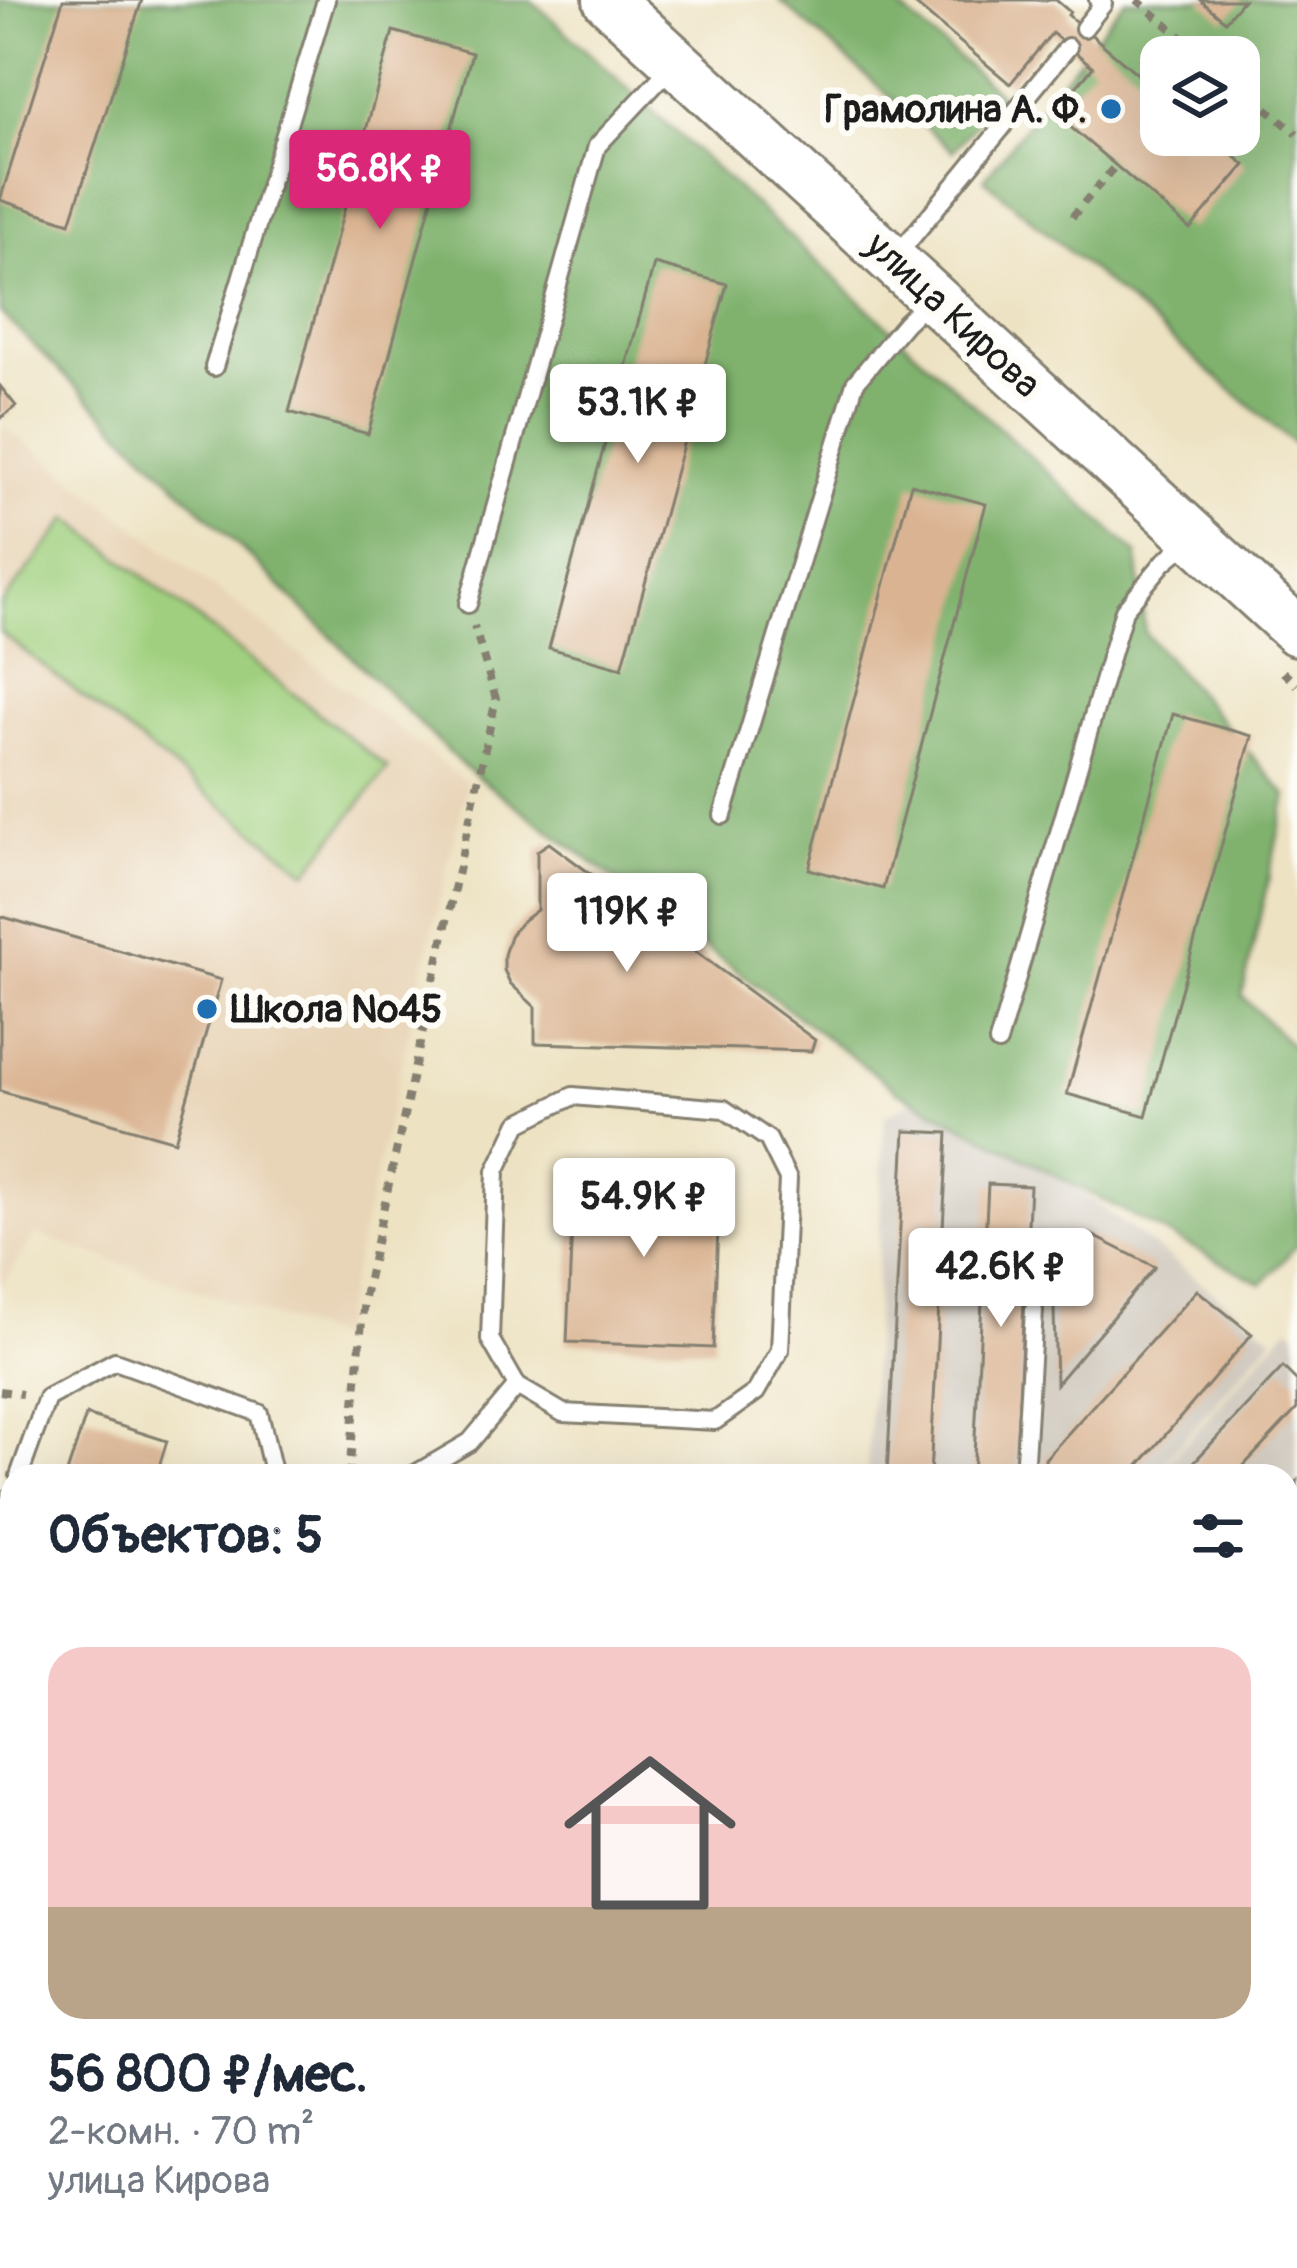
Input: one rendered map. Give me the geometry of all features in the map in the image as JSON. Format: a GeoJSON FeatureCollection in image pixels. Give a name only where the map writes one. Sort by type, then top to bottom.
{"type":"FeatureCollection","features":[{"type":"Feature","properties":{"kind":"main road","name":"улица Кирова"},"geometry":{"type":"LineString","coordinates":[[608,0],[1296,629]]}},
{"type":"Feature","properties":{"kind":"lane"},"geometry":{"type":"LineString","coordinates":[[214,368],[326,0]]}},
{"type":"Feature","properties":{"kind":"lane"},"geometry":{"type":"LineString","coordinates":[[1084,28],[1102,1]]}},
{"type":"Feature","properties":{"kind":"lane"},"geometry":{"type":"LineString","coordinates":[[893,260],[1068,47]]}},
{"type":"Feature","properties":{"kind":"lane"},"geometry":{"type":"LineString","coordinates":[[468,604],[598,146],[676,62]]}},
{"type":"Feature","properties":{"kind":"lane"},"geometry":{"type":"LineString","coordinates":[[723,815],[855,383],[933,297]]}},
{"type":"Feature","properties":{"kind":"lane"},"geometry":{"type":"LineString","coordinates":[[998,1042],[1124,610],[1164,562],[1194,537]]}},
{"type":"Feature","properties":{"kind":"lane"},"geometry":{"type":"LineString","coordinates":[[573,1096],[724,1109],[768,1139],[788,1179],[781,1350],[756,1392],[715,1421],[563,1414],[517,1387],[490,1339],[496,1171],[519,1123],[573,1096]]}},
{"type":"Feature","properties":{"kind":"lane"},"geometry":{"type":"LineString","coordinates":[[1025,1464],[1034,1310]]}},
{"type":"Feature","properties":{"kind":"lane"},"geometry":{"type":"LineString","coordinates":[[23,1464],[46,1398],[115,1361],[259,1413],[271,1464]]}},
{"type":"Feature","properties":{"kind":"lane"},"geometry":{"type":"LineString","coordinates":[[432,1464],[470,1442],[517,1387]]}},
{"type":"Feature","properties":{"kind":"path"},"geometry":{"type":"LineString","coordinates":[[1137,0],[1180,36]]}},
{"type":"Feature","properties":{"kind":"path"},"geometry":{"type":"LineString","coordinates":[[1260,103],[1297,134]]}},
{"type":"Feature","properties":{"kind":"path"},"geometry":{"type":"LineString","coordinates":[[1072,217],[1116,165]]}},
{"type":"Feature","properties":{"kind":"path"},"geometry":{"type":"LineString","coordinates":[[351,1464],[364,1297],[496,698],[468,604]]}},
{"type":"Feature","properties":{"kind":"shaded area","name":"Школа №45"},"geometry":{"type":"Polygon","coordinates":[[[5,427],[467,783],[337,1338],[35,1234],[0,1290],[0,433],[5,427]]]}},
{"type":"Feature","properties":{"kind":"shaded area"},"geometry":{"type":"Polygon","coordinates":[[[941,1085],[1273,1337],[1162,1464],[868,1464],[885,1116],[941,1085]]]}},
{"type":"Feature","properties":{"kind":"shaded area"},"geometry":{"type":"Polygon","coordinates":[[[1289,1326],[1297,1333],[1297,1464],[1167,1464],[1289,1326]]]}},
{"type":"Feature","properties":{"kind":"green space"},"geometry":{"type":"Polygon","coordinates":[[[0,0],[531,0],[1137,554],[1145,633],[1287,796],[1242,996],[1297,1052],[1297,1245],[1262,1284],[899,1092],[463,766],[0,312],[0,0]]]}},
{"type":"Feature","properties":{"kind":"green space"},"geometry":{"type":"Polygon","coordinates":[[[779,0],[891,0],[1000,94],[953,151],[779,0]]]}},
{"type":"Feature","properties":{"kind":"green space"},"geometry":{"type":"Polygon","coordinates":[[[1125,0],[1297,0],[1297,446],[984,179],[1125,0]]]}},
{"type":"Feature","properties":{"kind":"green space"},"geometry":{"type":"Polygon","coordinates":[[[69,518],[388,768],[307,872],[0,632],[0,606],[69,518]]]}},
{"type":"Feature","properties":{"kind":"building"},"geometry":{"type":"Polygon","coordinates":[[[63,0],[142,0],[70,223],[0,200],[63,0]]]}},
{"type":"Feature","properties":{"kind":"building"},"geometry":{"type":"Polygon","coordinates":[[[910,0],[1056,0],[1140,76],[1140,156],[1234,156],[1245,165],[1190,229],[1054,113],[1093,67],[1052,33],[1010,84],[910,0]]]}},
{"type":"Feature","properties":{"kind":"building"},"geometry":{"type":"Polygon","coordinates":[[[1200,0],[1243,0],[1225,21],[1200,0]]]}},
{"type":"Feature","properties":{"kind":"building"},"geometry":{"type":"Polygon","coordinates":[[[393,31],[472,53],[368,434],[289,412],[393,31]]]}},
{"type":"Feature","properties":{"kind":"building"},"geometry":{"type":"Polygon","coordinates":[[[654,264],[727,284],[622,668],[549,648],[654,264]]]}},
{"type":"Feature","properties":{"kind":"building"},"geometry":{"type":"Polygon","coordinates":[[[0,386],[16,406],[0,419],[0,386]]]}},
{"type":"Feature","properties":{"kind":"building"},"geometry":{"type":"Polygon","coordinates":[[[911,484],[986,504],[883,889],[809,869],[911,484]]]}},
{"type":"Feature","properties":{"kind":"building"},"geometry":{"type":"Polygon","coordinates":[[[1173,714],[1252,736],[1146,1116],[1067,1094],[1173,714]]]}},
{"type":"Feature","properties":{"kind":"building"},"geometry":{"type":"Polygon","coordinates":[[[549,843],[815,1040],[811,1051],[535,1043],[535,1007],[510,983],[504,955],[510,936],[537,910],[537,851],[549,843]]]}},
{"type":"Feature","properties":{"kind":"building"},"geometry":{"type":"Polygon","coordinates":[[[0,916],[221,980],[175,1141],[0,1091],[0,916]]]}},
{"type":"Feature","properties":{"kind":"building"},"geometry":{"type":"Polygon","coordinates":[[[905,1131],[948,1133],[931,1464],[888,1464],[905,1131]]]}},
{"type":"Feature","properties":{"kind":"building"},"geometry":{"type":"Polygon","coordinates":[[[574,1173],[720,1179],[713,1348],[567,1342],[574,1173]]]}},
{"type":"Feature","properties":{"kind":"building"},"geometry":{"type":"Polygon","coordinates":[[[988,1184],[1030,1186],[1016,1464],[974,1464],[988,1184]]]}},
{"type":"Feature","properties":{"kind":"building"},"geometry":{"type":"Polygon","coordinates":[[[1090,1234],[1155,1267],[1056,1384],[1053,1273],[1090,1234]]]}},
{"type":"Feature","properties":{"kind":"building"},"geometry":{"type":"Polygon","coordinates":[[[1197,1290],[1252,1334],[1140,1464],[1045,1464],[1197,1290]]]}},
{"type":"Feature","properties":{"kind":"building"},"geometry":{"type":"Polygon","coordinates":[[[1283,1367],[1297,1381],[1297,1409],[1245,1464],[1192,1464],[1283,1367]]]}},
{"type":"Feature","properties":{"kind":"building"},"geometry":{"type":"Polygon","coordinates":[[[86,1415],[167,1441],[160,1464],[70,1464],[86,1415]]]}},
{"type":"Feature","properties":{"kind":"place","name":"Грамолина А. Ф."},"geometry":{"type":"Point","coordinates":[1111,109]}},
{"type":"Feature","properties":{"kind":"place","name":"Школа №45"},"geometry":{"type":"Point","coordinates":[207,1009]}}]}
